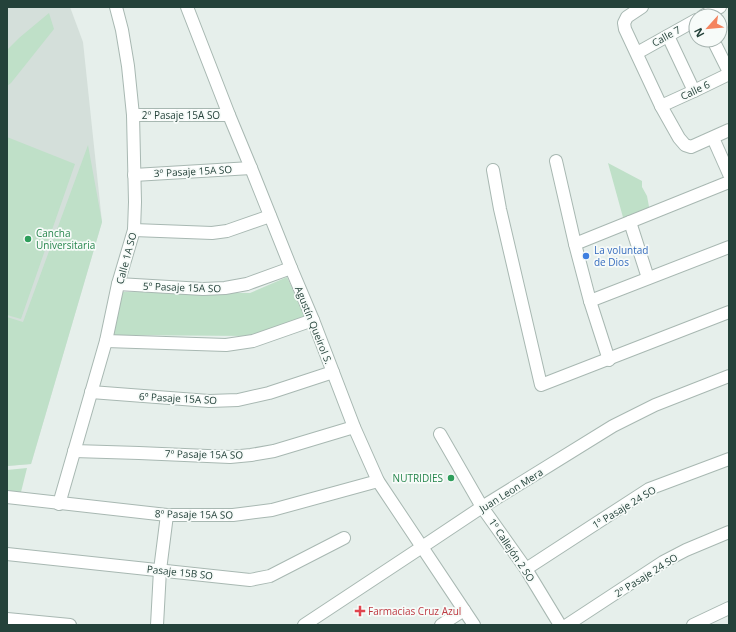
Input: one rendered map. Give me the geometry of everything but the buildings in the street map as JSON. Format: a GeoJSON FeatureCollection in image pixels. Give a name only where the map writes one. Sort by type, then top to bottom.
{"type":"FeatureCollection","features":[{"type":"Feature","properties":{"kind":"street","name":"Calle 1A SO"},"geometry":{"type":"LineString","coordinates":[[59,504],[106,341],[118,284],[134,230],[135,202],[133,115],[128,66],[122,30],[116,7]]}},
{"type":"Feature","properties":{"kind":"street","name":"Agustín Queirol S."},"geometry":{"type":"LineString","coordinates":[[187,7],[229,115],[313,320],[354,427],[378,481],[474,625]]}},
{"type":"Feature","properties":{"kind":"street"},"geometry":{"type":"LineString","coordinates":[[642,7],[627,17],[624,23],[625,29],[661,106],[679,138],[685,145],[691,147],[729,130]]}},
{"type":"Feature","properties":{"kind":"street","name":"Calle 7"},"geometry":{"type":"LineString","coordinates":[[637,53],[688,25]]}},
{"type":"Feature","properties":{"kind":"street"},"geometry":{"type":"LineString","coordinates":[[668,36],[694,91]]}},
{"type":"Feature","properties":{"kind":"street"},"geometry":{"type":"LineString","coordinates":[[717,48],[729,73]]}},
{"type":"Feature","properties":{"kind":"street","name":"Calle 6"},"geometry":{"type":"LineString","coordinates":[[661,106],[729,73]]}},
{"type":"Feature","properties":{"kind":"street","name":"2º Pasaje 15A SO"},"geometry":{"type":"LineString","coordinates":[[133,115],[229,115]]}},
{"type":"Feature","properties":{"kind":"street"},"geometry":{"type":"LineString","coordinates":[[713,138],[728,166]]}},
{"type":"Feature","properties":{"kind":"street"},"geometry":{"type":"LineString","coordinates":[[556,161],[590,301],[609,360]]}},
{"type":"Feature","properties":{"kind":"street","name":"3º Pasaje 15A SO"},"geometry":{"type":"LineString","coordinates":[[134,175],[251,168]]}},
{"type":"Feature","properties":{"kind":"street"},"geometry":{"type":"LineString","coordinates":[[493,170],[500,209],[541,386],[729,312]]}},
{"type":"Feature","properties":{"kind":"street"},"geometry":{"type":"LineString","coordinates":[[575,244],[729,182]]}},
{"type":"Feature","properties":{"kind":"street"},"geometry":{"type":"LineString","coordinates":[[134,230],[212,233],[227,232],[270,216]]}},
{"type":"Feature","properties":{"kind":"street"},"geometry":{"type":"LineString","coordinates":[[630,222],[648,278]]}},
{"type":"Feature","properties":{"kind":"street"},"geometry":{"type":"LineString","coordinates":[[590,301],[729,247]]}},
{"type":"Feature","properties":{"kind":"street","name":"5º Pasaje 15A SO"},"geometry":{"type":"LineString","coordinates":[[118,284],[203,289],[225,288],[247,284],[291,268]]}},
{"type":"Feature","properties":{"kind":"street"},"geometry":{"type":"LineString","coordinates":[[106,341],[226,345],[253,341],[313,320]]}},
{"type":"Feature","properties":{"kind":"street","name":"6º Pasaje 15A SO"},"geometry":{"type":"LineString","coordinates":[[91,392],[209,402],[238,400],[269,393],[333,372]]}},
{"type":"Feature","properties":{"kind":"street","name":"Juan Leon Mera"},"geometry":{"type":"LineString","coordinates":[[304,625],[482,507],[612,426],[655,406],[729,376]]}},
{"type":"Feature","properties":{"kind":"street","name":"7º Pasaje 15A SO"},"geometry":{"type":"LineString","coordinates":[[74,451],[230,457],[251,455],[274,450],[354,427]]}},
{"type":"Feature","properties":{"kind":"street","name":"1º Callejón 2 SO"},"geometry":{"type":"LineString","coordinates":[[440,434],[482,507],[526,569],[560,625]]}},
{"type":"Feature","properties":{"kind":"street","name":"1º Pasaje 24 SO"},"geometry":{"type":"LineString","coordinates":[[526,569],[649,489],[729,459]]}},
{"type":"Feature","properties":{"kind":"street","name":"8º Pasaje 15A SO"},"geometry":{"type":"LineString","coordinates":[[7,497],[166,515],[233,515],[272,510],[378,481]]}},
{"type":"Feature","properties":{"kind":"street"},"geometry":{"type":"LineString","coordinates":[[157,625],[160,570],[166,515]]}},
{"type":"Feature","properties":{"kind":"street","name":"2º Pasaje 24 SO"},"geometry":{"type":"LineString","coordinates":[[566,625],[663,562],[686,550],[729,532]]}},
{"type":"Feature","properties":{"kind":"street","name":"Pasaje 15B SO"},"geometry":{"type":"LineString","coordinates":[[7,554],[250,580],[270,576],[344,538]]}},
{"type":"Feature","properties":{"kind":"street"},"geometry":{"type":"LineString","coordinates":[[694,625],[729,608]]}},
{"type":"Feature","properties":{"kind":"street"},"geometry":{"type":"LineString","coordinates":[[441,625],[464,610]]}},
{"type":"Feature","properties":{"kind":"street"},"geometry":{"type":"LineString","coordinates":[[9,621],[70,625]]}},
{"type":"Feature","properties":{"kind":"shaded area"},"geometry":{"type":"Polygon","coordinates":[[[7,7],[70,7],[83,42],[102,222],[31,464],[7,466],[7,7]]]}},
{"type":"Feature","properties":{"kind":"green space"},"geometry":{"type":"Polygon","coordinates":[[[49,13],[54,29],[7,86],[7,50],[49,13]]]}},
{"type":"Feature","properties":{"kind":"green space","name":"Cancha Universitaria"},"geometry":{"type":"Polygon","coordinates":[[[7,137],[75,164],[21,319],[7,315],[7,137]]]}},
{"type":"Feature","properties":{"kind":"green space"},"geometry":{"type":"Polygon","coordinates":[[[88,145],[102,222],[31,464],[7,466],[7,317],[23,322],[88,145]]]}},
{"type":"Feature","properties":{"kind":"green space"},"geometry":{"type":"Polygon","coordinates":[[[608,163],[642,181],[642,187],[647,196],[650,212],[624,221],[608,163]]]}},
{"type":"Feature","properties":{"kind":"green space"},"geometry":{"type":"Polygon","coordinates":[[[287,277],[305,317],[249,336],[113,335],[123,292],[250,293],[287,277]]]}},
{"type":"Feature","properties":{"kind":"green space"},"geometry":{"type":"Polygon","coordinates":[[[27,468],[21,492],[7,491],[7,470],[27,468]]]}},
{"type":"Feature","properties":{"kind":"place","name":"Cancha Universitaria"},"geometry":{"type":"Point","coordinates":[28,239]}},
{"type":"Feature","properties":{"kind":"place","name":"La voluntad de Dios"},"geometry":{"type":"Point","coordinates":[586,256]}},
{"type":"Feature","properties":{"kind":"place","name":"NUTRIDIES"},"geometry":{"type":"Point","coordinates":[451,478]}},
{"type":"Feature","properties":{"kind":"place","name":"Farmacias Cruz Azul"},"geometry":{"type":"Point","coordinates":[360,611]}}]}
